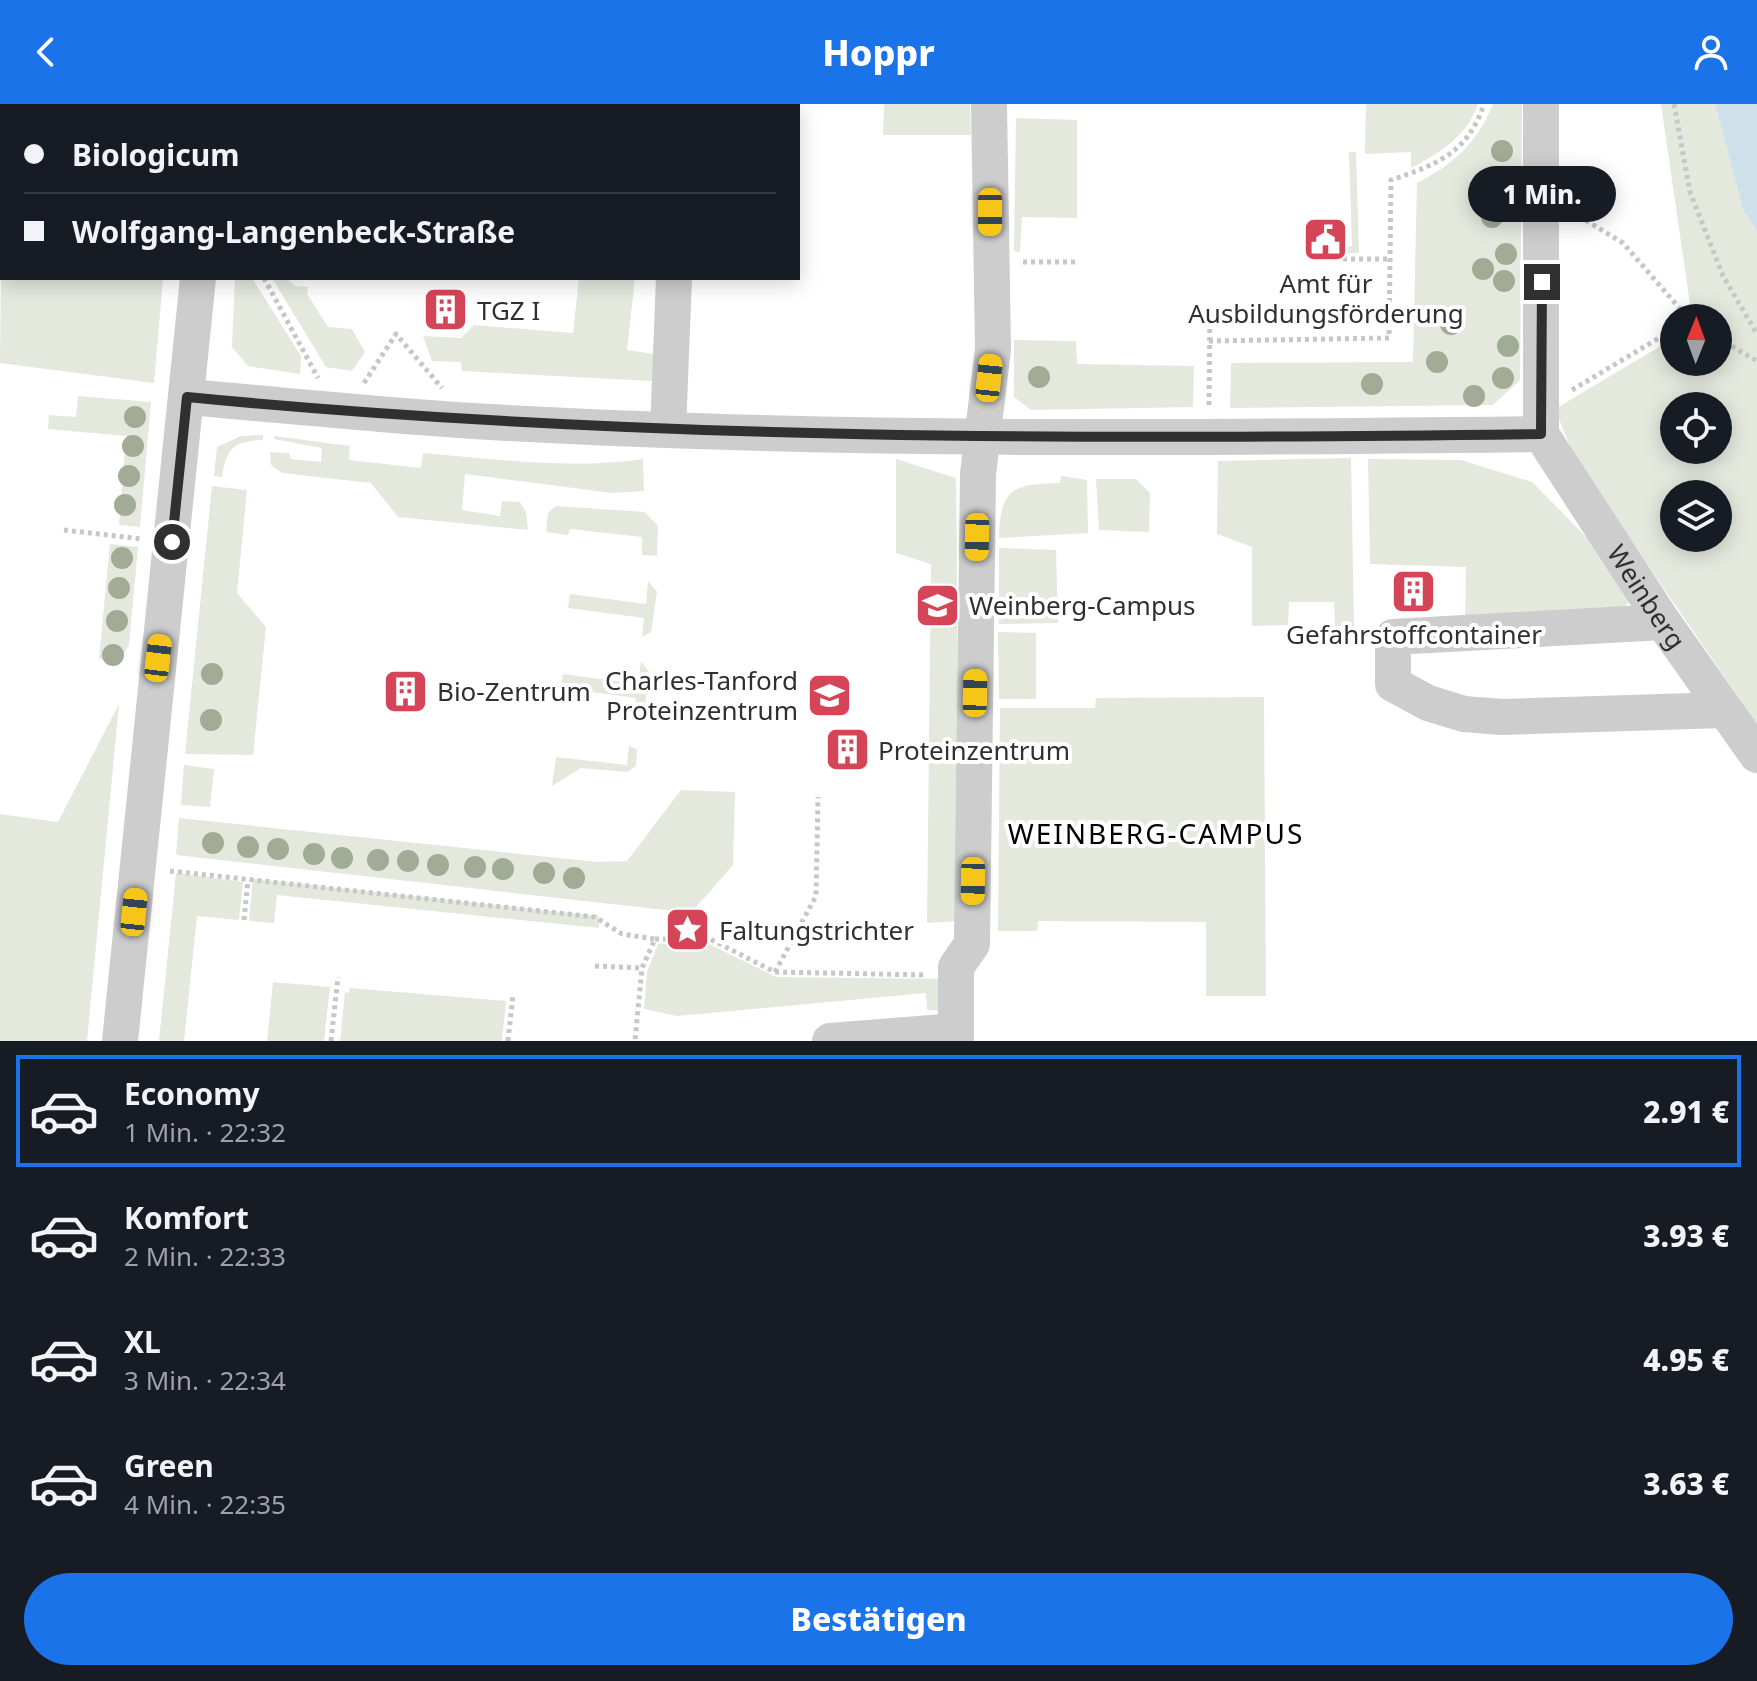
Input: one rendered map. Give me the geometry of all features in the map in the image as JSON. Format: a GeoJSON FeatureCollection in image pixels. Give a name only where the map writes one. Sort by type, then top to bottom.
{"type":"FeatureCollection","features":[{"type":"Feature","properties":{"kind":"street"},"geometry":{"type":"LineString","coordinates":[[830,1041],[956,1036],[956,967],[972,944],[978,474],[993,349],[989,104]]}},
{"type":"Feature","properties":{"kind":"street"},"geometry":{"type":"LineString","coordinates":[[187,397],[470,421],[668,430],[1209,438],[1541,434],[1541,104]]}},
{"type":"Feature","properties":{"kind":"street"},"geometry":{"type":"LineString","coordinates":[[120,1041],[198,280]]}},
{"type":"Feature","properties":{"kind":"street"},"geometry":{"type":"LineString","coordinates":[[668,430],[674,280]]}},
{"type":"Feature","properties":{"kind":"street","name":"Weinberg"},"geometry":{"type":"LineString","coordinates":[[1541,434],[1663,622],[1757,755]]}},
{"type":"Feature","properties":{"kind":"street"},"geometry":{"type":"LineString","coordinates":[[1663,622],[1393,637],[1393,684],[1428,703],[1464,714],[1502,717],[1725,710]]}},
{"type":"Feature","properties":{"kind":"path"},"geometry":{"type":"LineString","coordinates":[[1209,341],[1389,338],[1391,180],[1436,165],[1475,131],[1484,104]]}},
{"type":"Feature","properties":{"kind":"path"},"geometry":{"type":"LineString","coordinates":[[1674,104],[1690,192],[1723,276],[1757,334]]}},
{"type":"Feature","properties":{"kind":"path"},"geometry":{"type":"LineString","coordinates":[[1542,194],[1623,243],[1676,304]]}},
{"type":"Feature","properties":{"kind":"path"},"geometry":{"type":"LineString","coordinates":[[1343,259],[1389,259]]}},
{"type":"Feature","properties":{"kind":"path"},"geometry":{"type":"LineString","coordinates":[[990,262],[1077,262]]}},
{"type":"Feature","properties":{"kind":"path"},"geometry":{"type":"LineString","coordinates":[[265,280],[341,410],[396,334],[470,421]]}},
{"type":"Feature","properties":{"kind":"path"},"geometry":{"type":"LineString","coordinates":[[1209,376],[1210,309]]}},
{"type":"Feature","properties":{"kind":"path"},"geometry":{"type":"LineString","coordinates":[[1543,398],[1568,392],[1660,337]]}},
{"type":"Feature","properties":{"kind":"path"},"geometry":{"type":"LineString","coordinates":[[1732,346],[1757,361]]}},
{"type":"Feature","properties":{"kind":"path"},"geometry":{"type":"LineString","coordinates":[[64,530],[148,539]]}},
{"type":"Feature","properties":{"kind":"path"},"geometry":{"type":"LineString","coordinates":[[775,972],[816,896],[818,797]]}},
{"type":"Feature","properties":{"kind":"path"},"geometry":{"type":"LineString","coordinates":[[165,870],[595,917],[622,934],[655,939],[710,939],[775,972],[957,976]]}},
{"type":"Feature","properties":{"kind":"path"},"geometry":{"type":"LineString","coordinates":[[244,920],[248,880]]}},
{"type":"Feature","properties":{"kind":"path"},"geometry":{"type":"LineString","coordinates":[[635,1041],[642,968],[655,939]]}},
{"type":"Feature","properties":{"kind":"path"},"geometry":{"type":"LineString","coordinates":[[595,966],[642,968]]}},
{"type":"Feature","properties":{"kind":"path"},"geometry":{"type":"LineString","coordinates":[[331,1041],[338,977]]}},
{"type":"Feature","properties":{"kind":"path"},"geometry":{"type":"LineString","coordinates":[[508,1041],[513,995]]}},
{"type":"Feature","properties":{"kind":"shaded area"},"geometry":{"type":"Polygon","coordinates":[[[884,104],[970,104],[971,135],[883,135],[884,104]]]}},
{"type":"Feature","properties":{"kind":"shaded area"},"geometry":{"type":"Polygon","coordinates":[[[1366,104],[1478,104],[1460,134],[1411,168],[1411,152],[1365,154],[1366,104]]]}},
{"type":"Feature","properties":{"kind":"shaded area"},"geometry":{"type":"Polygon","coordinates":[[[1493,104],[1522,104],[1520,380],[1493,405],[1230,408],[1231,363],[1413,362],[1417,183],[1463,151],[1480,130],[1493,104]]]}},
{"type":"Feature","properties":{"kind":"shaded area"},"geometry":{"type":"Polygon","coordinates":[[[1661,104],[1715,104],[1743,210],[1757,230],[1757,724],[1576,461],[1555,409],[1660,346],[1660,376],[1732,376],[1732,304],[1690,304],[1661,104]]]}},
{"type":"Feature","properties":{"kind":"shaded area"},"geometry":{"type":"Polygon","coordinates":[[[1715,104],[1757,104],[1757,230],[1743,210],[1715,104]]]}},
{"type":"Feature","properties":{"kind":"shaded area"},"geometry":{"type":"Polygon","coordinates":[[[1016,118],[1077,120],[1077,218],[1022,217],[1020,252],[1014,251],[1016,118]]]}},
{"type":"Feature","properties":{"kind":"shaded area"},"geometry":{"type":"Polygon","coordinates":[[[1349,152],[1356,152],[1359,253],[1343,254],[1343,247],[1352,246],[1349,152]]]}},
{"type":"Feature","properties":{"kind":"shaded area"},"geometry":{"type":"Polygon","coordinates":[[[1,280],[163,280],[154,383],[0,363],[1,280]]]}},
{"type":"Feature","properties":{"kind":"shaded area"},"geometry":{"type":"Polygon","coordinates":[[[235,280],[253,280],[301,356],[300,374],[248,366],[232,347],[235,280]]]}},
{"type":"Feature","properties":{"kind":"shaded area"},"geometry":{"type":"Polygon","coordinates":[[[273,280],[288,280],[295,286],[308,287],[307,294],[328,327],[352,329],[365,352],[352,371],[326,367],[273,280]]]}},
{"type":"Feature","properties":{"kind":"shaded area"},"geometry":{"type":"Polygon","coordinates":[[[579,280],[635,280],[627,350],[654,354],[652,381],[462,371],[461,362],[432,361],[423,336],[461,338],[474,325],[573,333],[579,280]]]}},
{"type":"Feature","properties":{"kind":"shaded area"},"geometry":{"type":"Polygon","coordinates":[[[1014,340],[1076,341],[1077,364],[1194,366],[1193,407],[1031,410],[1014,397],[1014,340]]]}},
{"type":"Feature","properties":{"kind":"shaded area"},"geometry":{"type":"Polygon","coordinates":[[[78,396],[151,402],[140,527],[119,525],[126,436],[48,429],[49,415],[76,417],[78,396]]]}},
{"type":"Feature","properties":{"kind":"shaded area"},"geometry":{"type":"Polygon","coordinates":[[[263,435],[263,440],[245,442],[233,448],[226,459],[222,477],[214,476],[217,447],[241,436],[263,435]]]}},
{"type":"Feature","properties":{"kind":"shaded area"},"geometry":{"type":"Polygon","coordinates":[[[275,436],[350,446],[349,460],[421,468],[423,453],[561,464],[643,459],[644,491],[612,493],[465,474],[462,510],[500,516],[502,501],[520,502],[526,512],[528,530],[398,517],[371,483],[282,473],[271,465],[270,452],[289,453],[291,459],[321,462],[322,448],[274,439],[275,436]]]}},
{"type":"Feature","properties":{"kind":"shaded area"},"geometry":{"type":"Polygon","coordinates":[[[1351,458],[1354,626],[1335,626],[1334,602],[1289,602],[1288,625],[1252,626],[1252,547],[1217,534],[1218,461],[1351,458]]]}},
{"type":"Feature","properties":{"kind":"shaded area"},"geometry":{"type":"Polygon","coordinates":[[[896,459],[956,478],[960,921],[927,923],[931,564],[896,553],[896,459]]]}},
{"type":"Feature","properties":{"kind":"shaded area"},"geometry":{"type":"Polygon","coordinates":[[[1368,459],[1461,460],[1532,482],[1600,551],[1629,602],[1615,618],[1465,624],[1466,567],[1370,564],[1368,459]]]}},
{"type":"Feature","properties":{"kind":"shaded area"},"geometry":{"type":"Polygon","coordinates":[[[1061,476],[1087,480],[1088,533],[999,538],[1002,508],[1012,492],[1031,485],[1060,483],[1061,476]]]}},
{"type":"Feature","properties":{"kind":"shaded area"},"geometry":{"type":"Polygon","coordinates":[[[1096,479],[1136,479],[1150,493],[1149,532],[1099,530],[1096,479]]]}},
{"type":"Feature","properties":{"kind":"shaded area"},"geometry":{"type":"Polygon","coordinates":[[[212,486],[247,490],[237,593],[266,627],[253,755],[185,754],[212,486]]]}},
{"type":"Feature","properties":{"kind":"shaded area"},"geometry":{"type":"Polygon","coordinates":[[[556,506],[645,512],[658,526],[657,556],[642,555],[642,537],[570,529],[568,535],[546,532],[548,513],[556,506]]]}},
{"type":"Feature","properties":{"kind":"shaded area"},"geometry":{"type":"Polygon","coordinates":[[[110,544],[138,547],[129,645],[120,657],[109,660],[99,659],[110,544]]]}},
{"type":"Feature","properties":{"kind":"shaded area"},"geometry":{"type":"Polygon","coordinates":[[[999,548],[1056,550],[1058,623],[999,624],[999,548]]]}},
{"type":"Feature","properties":{"kind":"shaded area"},"geometry":{"type":"Polygon","coordinates":[[[648,581],[657,592],[651,632],[642,637],[644,618],[568,608],[570,594],[646,604],[648,581]]]}},
{"type":"Feature","properties":{"kind":"shaded area"},"geometry":{"type":"Polygon","coordinates":[[[998,632],[1036,633],[1036,699],[999,699],[998,632]]]}},
{"type":"Feature","properties":{"kind":"shaded area"},"geometry":{"type":"Polygon","coordinates":[[[641,661],[649,672],[644,713],[634,717],[636,698],[561,688],[563,674],[638,684],[641,661]]]}},
{"type":"Feature","properties":{"kind":"shaded area"},"geometry":{"type":"Polygon","coordinates":[[[1264,697],[1266,996],[1206,996],[1206,922],[1038,921],[1037,931],[998,931],[1000,708],[1095,708],[1096,698],[1264,697]]]}},
{"type":"Feature","properties":{"kind":"shaded area"},"geometry":{"type":"Polygon","coordinates":[[[119,704],[87,1041],[0,1041],[0,814],[58,822],[119,704]]]}},
{"type":"Feature","properties":{"kind":"shaded area"},"geometry":{"type":"Polygon","coordinates":[[[629,745],[637,750],[636,766],[627,772],[581,768],[552,786],[556,757],[627,765],[629,745]]]}},
{"type":"Feature","properties":{"kind":"shaded area"},"geometry":{"type":"Polygon","coordinates":[[[184,765],[214,769],[210,807],[181,805],[184,765]]]}},
{"type":"Feature","properties":{"kind":"shaded area"},"geometry":{"type":"Polygon","coordinates":[[[681,790],[735,792],[733,865],[691,913],[176,855],[179,818],[597,862],[627,861],[681,790]]]}},
{"type":"Feature","properties":{"kind":"shaded area"},"geometry":{"type":"Polygon","coordinates":[[[176,873],[243,882],[239,920],[197,916],[184,1041],[159,1041],[176,873]]]}},
{"type":"Feature","properties":{"kind":"shaded area"},"geometry":{"type":"Polygon","coordinates":[[[253,879],[599,916],[599,928],[277,895],[274,923],[249,921],[253,879]]]}},
{"type":"Feature","properties":{"kind":"shaded area"},"geometry":{"type":"Polygon","coordinates":[[[658,944],[709,944],[776,977],[944,979],[946,1011],[927,1010],[926,993],[677,1016],[644,1009],[647,972],[658,944]]]}},
{"type":"Feature","properties":{"kind":"shaded area"},"geometry":{"type":"Polygon","coordinates":[[[273,982],[330,987],[324,1041],[267,1041],[273,982]]]}},
{"type":"Feature","properties":{"kind":"shaded area"},"geometry":{"type":"Polygon","coordinates":[[[350,988],[506,1001],[502,1041],[340,1041],[345,992],[349,993],[350,988]]]}},
{"type":"Feature","properties":{"kind":"place","name":"Amt für Ausbildungsförderung"},"geometry":{"type":"Point","coordinates":[1326,240]}},
{"type":"Feature","properties":{"kind":"place","name":"TGZ I"},"geometry":{"type":"Point","coordinates":[446,310]}},
{"type":"Feature","properties":{"kind":"place","name":"Gefahrstoffcontainer"},"geometry":{"type":"Point","coordinates":[1414,591]}},
{"type":"Feature","properties":{"kind":"place","name":"Weinberg-Campus"},"geometry":{"type":"Point","coordinates":[938,605]}},
{"type":"Feature","properties":{"kind":"place","name":"Bio-Zentrum"},"geometry":{"type":"Point","coordinates":[406,691]}},
{"type":"Feature","properties":{"kind":"place","name":"Charles-Tanford Proteinzentrum"},"geometry":{"type":"Point","coordinates":[829,695]}},
{"type":"Feature","properties":{"kind":"place","name":"Proteinzentrum"},"geometry":{"type":"Point","coordinates":[847,750]}},
{"type":"Feature","properties":{"kind":"place","name":"Faltungstrichter"},"geometry":{"type":"Point","coordinates":[688,930]}},
{"type":"Feature","properties":{"kind":"district","name":"WEINBERG-CAMPUS"},"geometry":{"type":"Point","coordinates":[1156,833]}},
{"type":"Feature","properties":{"kind":"route"},"geometry":{"type":"LineString","coordinates":[[172,542],[187,397],[470,421],[668,430],[1209,438],[1541,434],[1542,282]]}}]}
